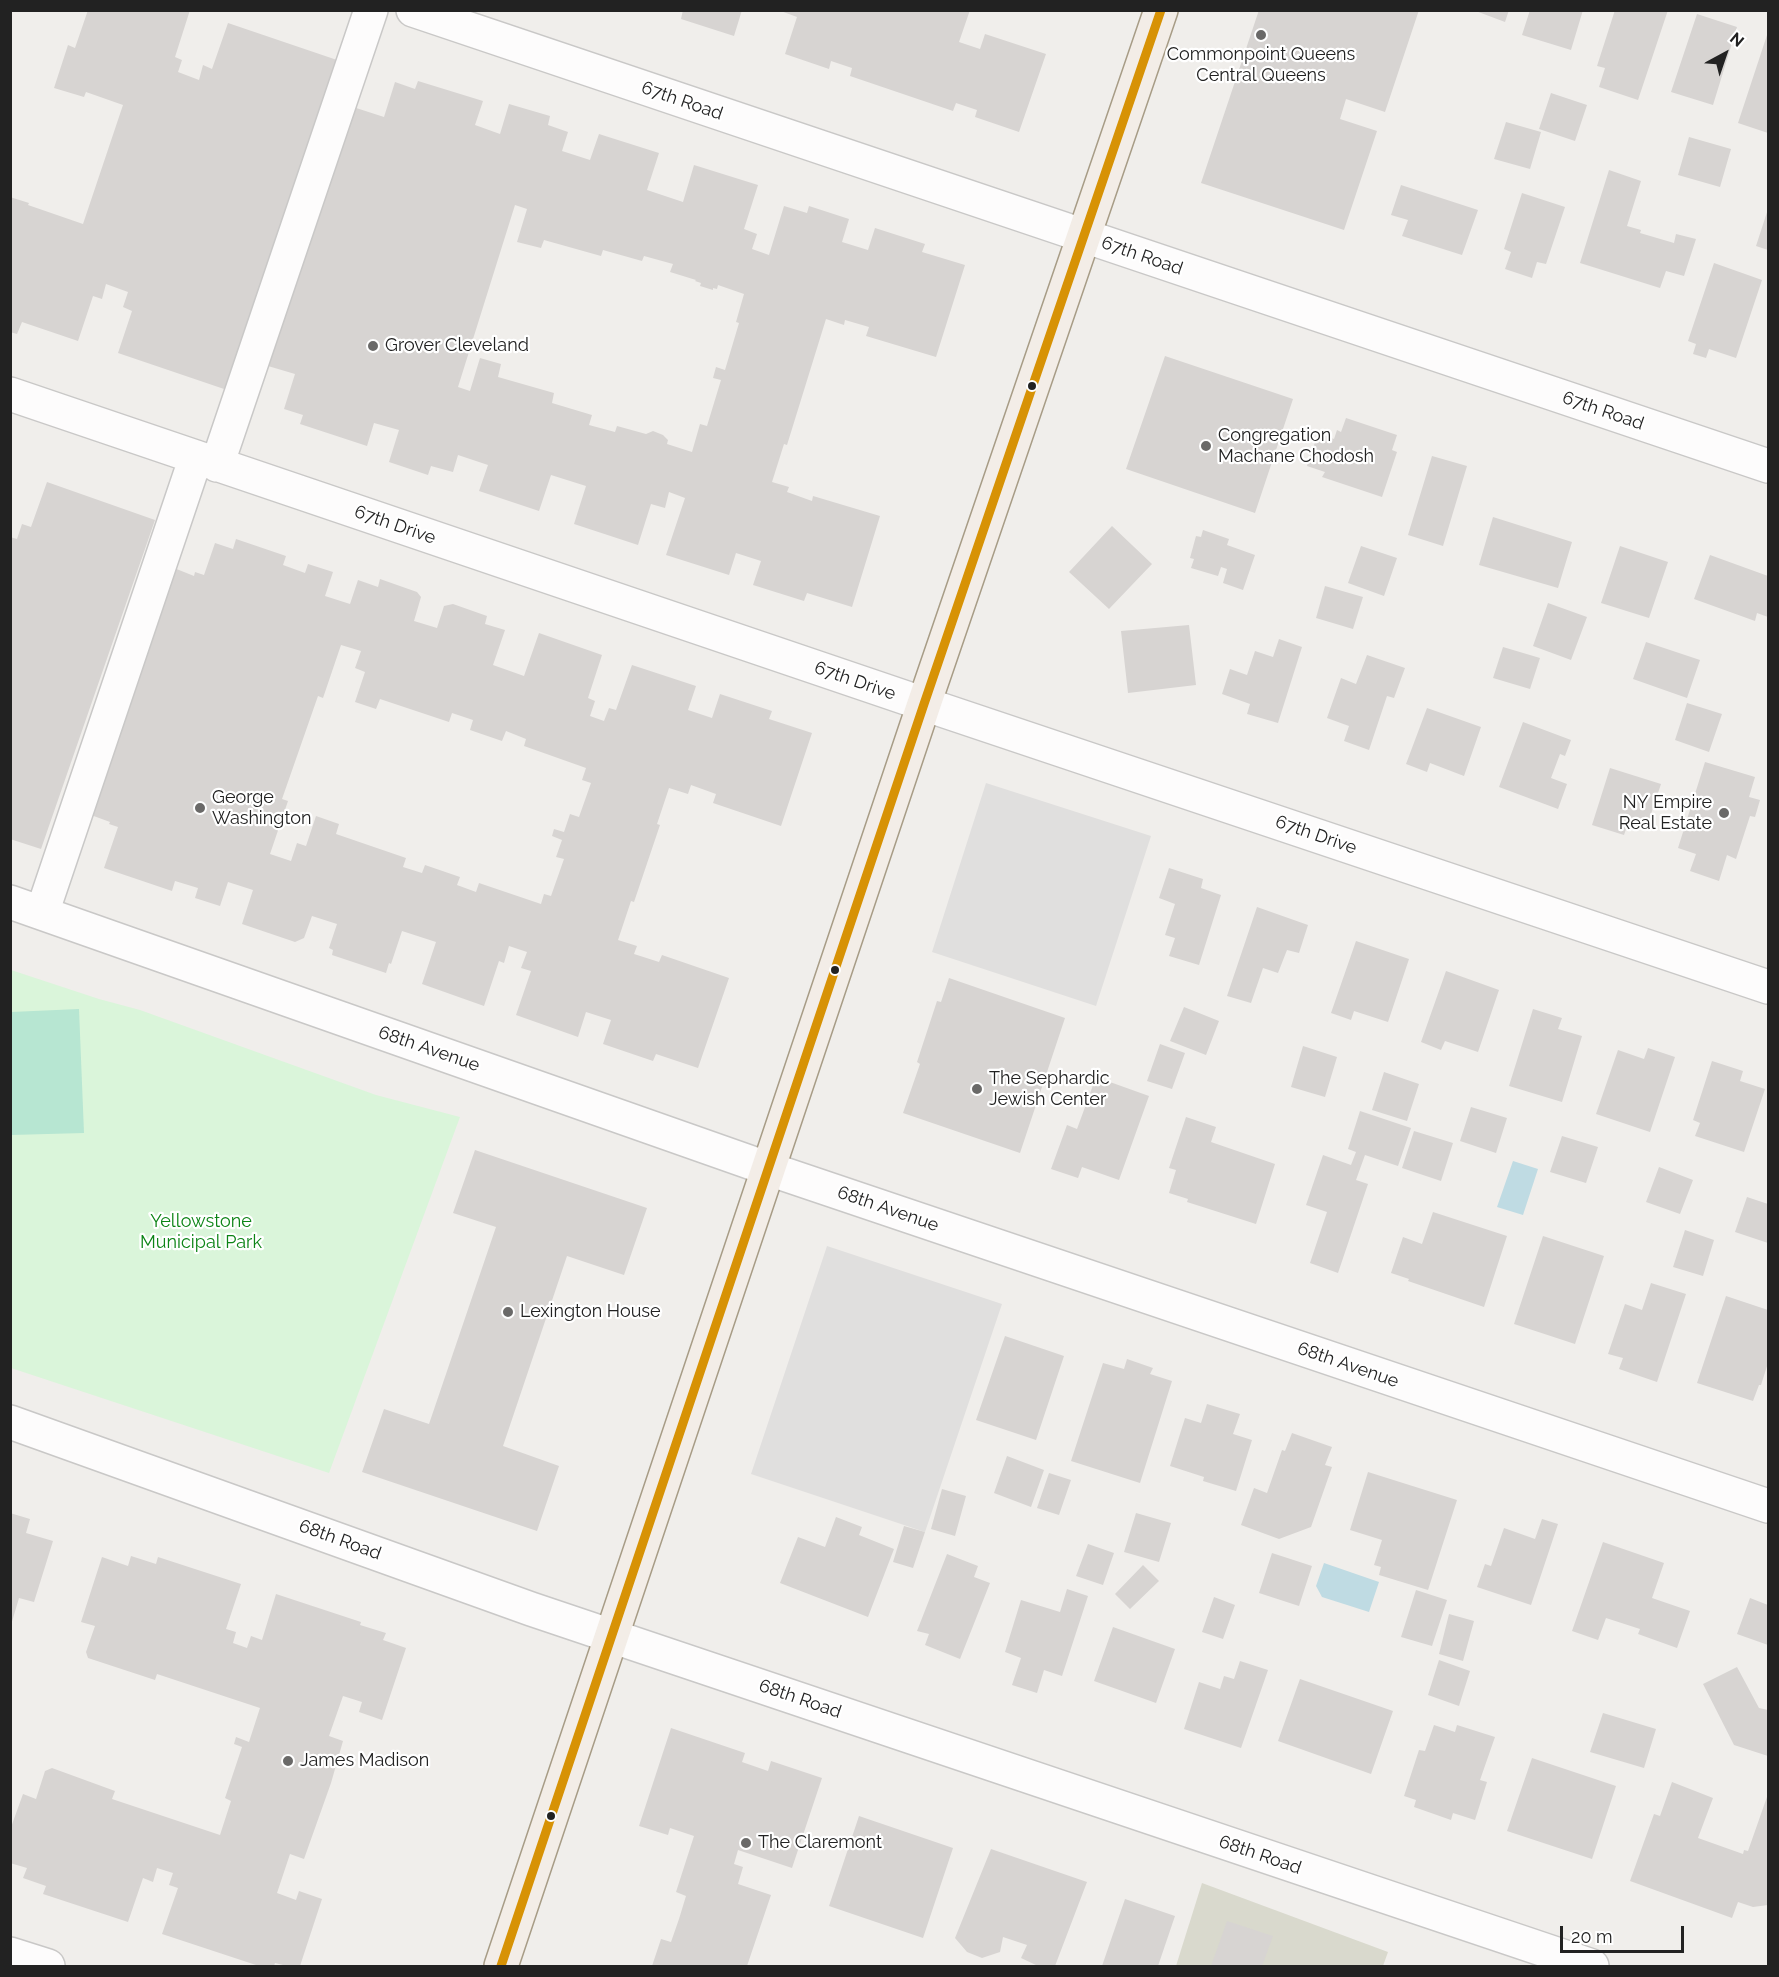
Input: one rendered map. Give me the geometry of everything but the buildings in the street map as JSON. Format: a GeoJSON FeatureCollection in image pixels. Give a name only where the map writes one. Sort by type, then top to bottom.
{"type":"FeatureCollection","features":[{"type":"Feature","properties":{"kind":"main road"},"geometry":{"type":"LineString","coordinates":[[501,1966],[924,704],[1161,10]]}},
{"type":"Feature","properties":{"kind":"street"},"geometry":{"type":"LineString","coordinates":[[42,913],[371,10]]}},
{"type":"Feature","properties":{"kind":"street","name":"67th Road"},"geometry":{"type":"LineString","coordinates":[[413,10],[1768,466]]}},
{"type":"Feature","properties":{"kind":"street","name":"67th Drive"},"geometry":{"type":"LineString","coordinates":[[10,394],[1768,987]]}},
{"type":"Feature","properties":{"kind":"street","name":"68th Avenue"},"geometry":{"type":"LineString","coordinates":[[10,902],[769,1169],[1768,1506]]}},
{"type":"Feature","properties":{"kind":"street","name":"68th Road"},"geometry":{"type":"LineString","coordinates":[[10,1422],[531,1609],[1592,1966]]}},
{"type":"Feature","properties":{"kind":"street"},"geometry":{"type":"LineString","coordinates":[[10,1954],[48,1966]]}},
{"type":"Feature","properties":{"kind":"shaded area"},"geometry":{"type":"Polygon","coordinates":[[[986,783],[1151,836],[1096,1006],[932,952],[986,783]]]}},
{"type":"Feature","properties":{"kind":"shaded area"},"geometry":{"type":"Polygon","coordinates":[[[827,1246],[1002,1304],[925,1532],[751,1474],[827,1246]]]}},
{"type":"Feature","properties":{"kind":"shaded area"},"geometry":{"type":"Polygon","coordinates":[[[1202,1883],[1388,1952],[1383,1966],[1176,1966],[1202,1883]]]}},
{"type":"Feature","properties":{"kind":"green space","name":"Yellowstone Municipal Park"},"geometry":{"type":"Polygon","coordinates":[[[11,970],[140,1010],[376,1095],[460,1117],[329,1473],[11,1368],[11,970]]]}},
{"type":"Feature","properties":{"kind":"green space"},"geometry":{"type":"Polygon","coordinates":[[[79,1009],[84,1133],[11,1135],[11,1012],[79,1009]]]}},
{"type":"Feature","properties":{"kind":"water"},"geometry":{"type":"Polygon","coordinates":[[[1513,1161],[1538,1169],[1523,1215],[1497,1207],[1513,1161]]]}},
{"type":"Feature","properties":{"kind":"water"},"geometry":{"type":"Polygon","coordinates":[[[1324,1563],[1379,1582],[1369,1612],[1322,1597],[1316,1586],[1324,1563]]]}},
{"type":"Feature","properties":{"kind":"transit line"},"geometry":{"type":"LineString","coordinates":[[501,1966],[924,704],[1161,10]]}},
{"type":"Feature","properties":{"kind":"place","name":"Commonpoint Queens Central Queens"},"geometry":{"type":"Point","coordinates":[1261,35]}},
{"type":"Feature","properties":{"kind":"place","name":"Grover Cleveland"},"geometry":{"type":"Point","coordinates":[373,346]}},
{"type":"Feature","properties":{"kind":"place","name":"Congregation Machane Chodosh"},"geometry":{"type":"Point","coordinates":[1206,446]}},
{"type":"Feature","properties":{"kind":"place","name":"George Washington"},"geometry":{"type":"Point","coordinates":[200,808]}},
{"type":"Feature","properties":{"kind":"place","name":"NY Empire Real Estate"},"geometry":{"type":"Point","coordinates":[1724,813]}},
{"type":"Feature","properties":{"kind":"place","name":"The Sephardic Jewish Center"},"geometry":{"type":"Point","coordinates":[977,1089]}},
{"type":"Feature","properties":{"kind":"place","name":"Lexington House"},"geometry":{"type":"Point","coordinates":[508,1312]}},
{"type":"Feature","properties":{"kind":"place","name":"James Madison"},"geometry":{"type":"Point","coordinates":[288,1761]}},
{"type":"Feature","properties":{"kind":"place","name":"The Claremont"},"geometry":{"type":"Point","coordinates":[746,1843]}}]}
